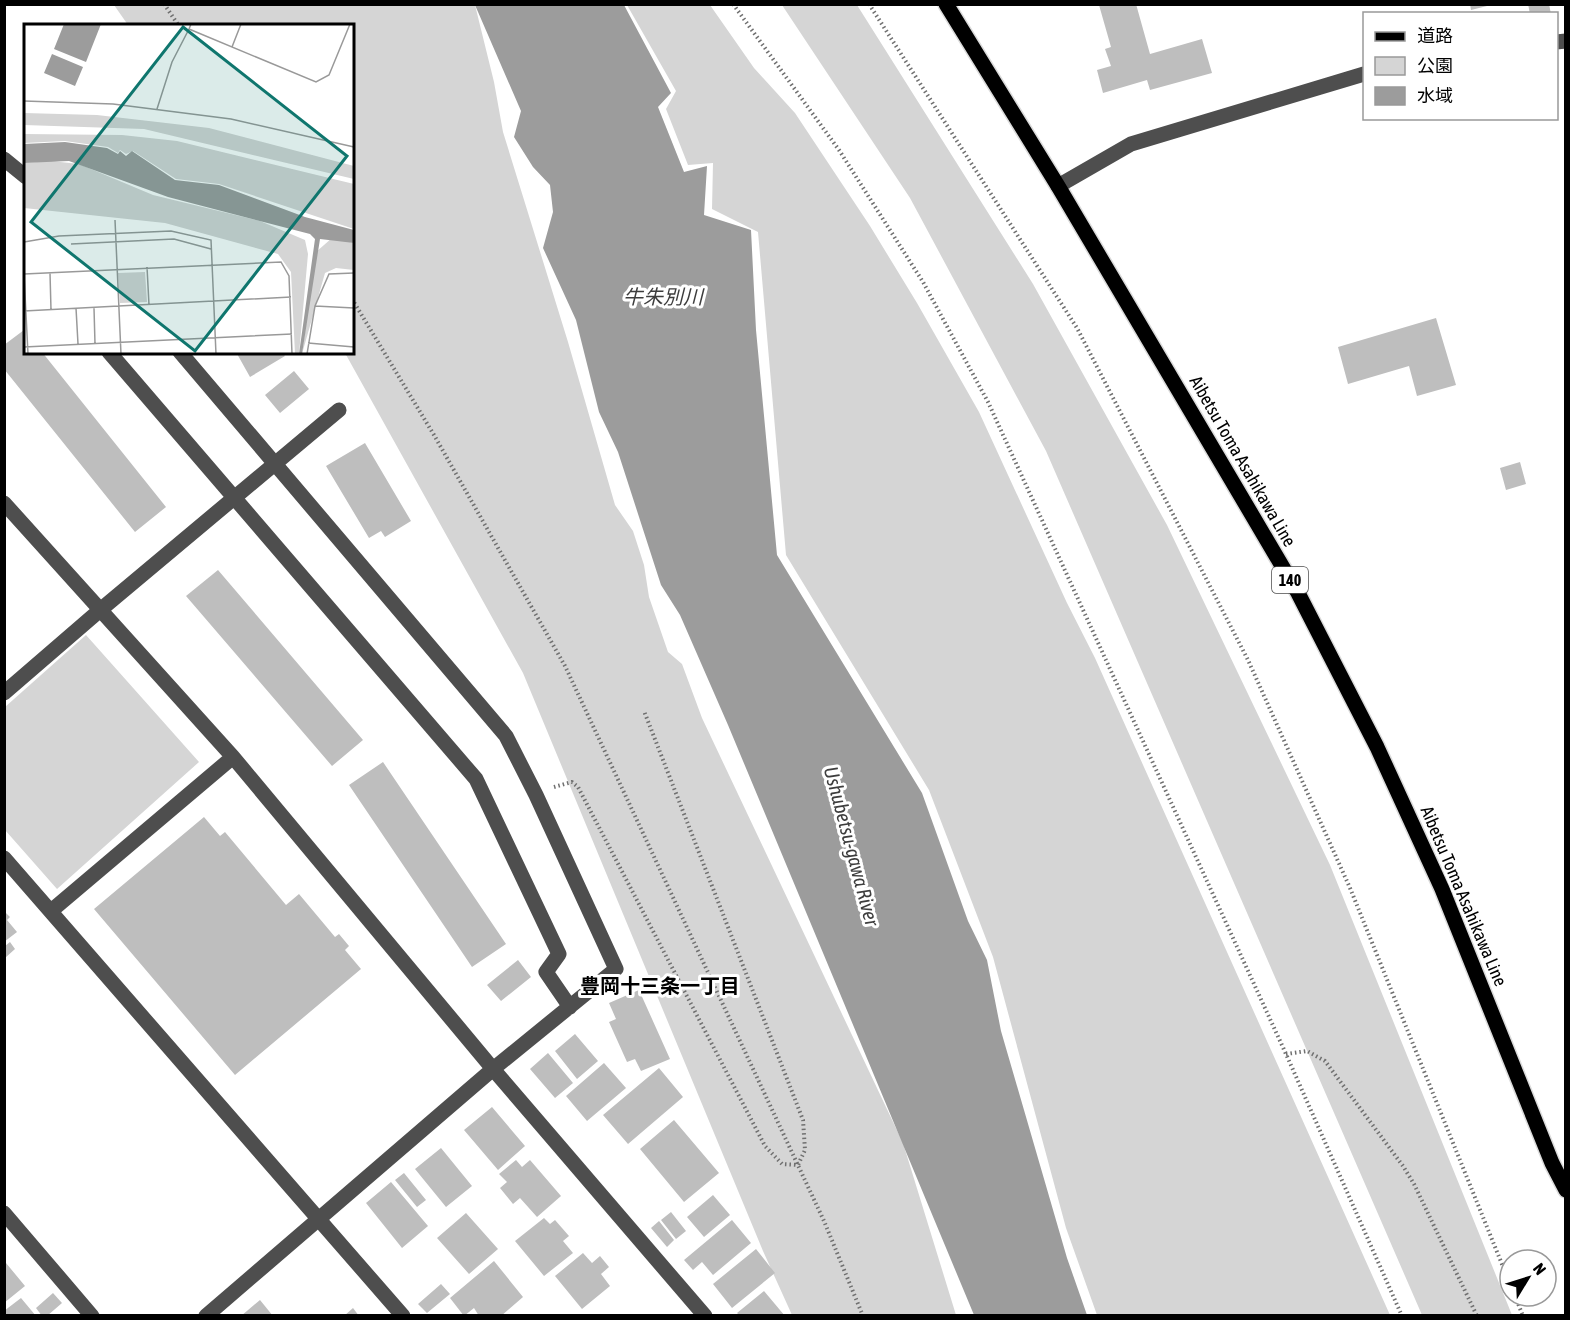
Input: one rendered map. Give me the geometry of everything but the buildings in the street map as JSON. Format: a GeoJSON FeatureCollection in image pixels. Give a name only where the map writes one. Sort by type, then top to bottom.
{"type":"FeatureCollection","features":[{"type":"Feature","properties":{"kind":"main road","name":"Aibetsu Toma Asahikawa Line"},"geometry":{"type":"LineString","coordinates":[[946,4],[1059,186],[1298,594],[1377,747],[1442,889],[1566,1190]]}},
{"type":"Feature","properties":{"kind":"street"},"geometry":{"type":"LineString","coordinates":[[1059,186],[1131,144],[1363,76]]}},
{"type":"Feature","properties":{"kind":"street"},"geometry":{"type":"LineString","coordinates":[[4,159],[24,175]]}},
{"type":"Feature","properties":{"kind":"street"},"geometry":{"type":"LineString","coordinates":[[111,354],[476,779],[559,954],[546,972],[570,1006]]}},
{"type":"Feature","properties":{"kind":"street"},"geometry":{"type":"LineString","coordinates":[[182,354],[506,736],[536,795],[616,969],[493,1069],[206,1316]]}},
{"type":"Feature","properties":{"kind":"street"},"geometry":{"type":"LineString","coordinates":[[4,693],[339,410]]}},
{"type":"Feature","properties":{"kind":"street"},"geometry":{"type":"LineString","coordinates":[[4,503],[233,757],[493,1069],[705,1316]]}},
{"type":"Feature","properties":{"kind":"street"},"geometry":{"type":"LineString","coordinates":[[51,911],[233,757]]}},
{"type":"Feature","properties":{"kind":"street"},"geometry":{"type":"LineString","coordinates":[[4,858],[403,1316]]}},
{"type":"Feature","properties":{"kind":"street"},"geometry":{"type":"LineString","coordinates":[[4,1213],[92,1316]]}},
{"type":"Feature","properties":{"kind":"path"},"geometry":{"type":"LineString","coordinates":[[164,4],[178,24]]}},
{"type":"Feature","properties":{"kind":"path"},"geometry":{"type":"LineString","coordinates":[[733,4],[839,150],[922,282],[988,402],[1286,1054],[1402,1316]]}},
{"type":"Feature","properties":{"kind":"path"},"geometry":{"type":"LineString","coordinates":[[869,4],[1077,328],[1248,660],[1350,888],[1498,1254]]}},
{"type":"Feature","properties":{"kind":"path"},"geometry":{"type":"LineString","coordinates":[[354,301],[434,435],[565,666],[824,1221],[863,1316]]}},
{"type":"Feature","properties":{"kind":"path"},"geometry":{"type":"LineString","coordinates":[[644,711],[802,1120],[805,1150],[798,1165]]}},
{"type":"Feature","properties":{"kind":"path"},"geometry":{"type":"LineString","coordinates":[[536,795],[565,782],[572,782],[578,787],[765,1146],[782,1164],[798,1165]]}},
{"type":"Feature","properties":{"kind":"path"},"geometry":{"type":"LineString","coordinates":[[1286,1054],[1307,1051],[1325,1061],[1402,1166],[1414,1184],[1477,1316]]}},
{"type":"Feature","properties":{"kind":"green space"},"geometry":{"type":"Polygon","coordinates":[[[114,5],[475,5],[494,82],[503,132],[568,342],[615,505],[633,531],[644,565],[649,597],[668,652],[682,664],[702,718],[903,1143],[956,1315],[792,1315],[763,1251],[523,673],[346,354],[354,354],[354,24],[127,24],[114,5]]]}},
{"type":"Feature","properties":{"kind":"green space"},"geometry":{"type":"Polygon","coordinates":[[[627,5],[710,5],[754,68],[795,113],[870,226],[917,303],[979,412],[1067,603],[1095,658],[1390,1315],[1097,1315],[1066,1228],[993,957],[929,790],[786,555],[758,232],[712,209],[713,163],[688,165],[666,109],[676,91],[627,5]]]}},
{"type":"Feature","properties":{"kind":"green space"},"geometry":{"type":"Polygon","coordinates":[[[782,5],[857,5],[1033,284],[1167,525],[1330,865],[1498,1280],[1498,1308],[1509,1308],[1512,1315],[1422,1315],[1046,451],[910,198],[782,5]]]}},
{"type":"Feature","properties":{"kind":"green space"},"geometry":{"type":"Polygon","coordinates":[[[86,635],[199,762],[57,889],[5,830],[5,707],[86,635]]]}},
{"type":"Feature","properties":{"kind":"water","name":"牛朱別川"},"geometry":{"type":"Polygon","coordinates":[[[475,5],[624,5],[671,93],[658,107],[684,172],[707,166],[704,215],[751,230],[756,330],[777,555],[922,793],[968,921],[987,960],[1001,1031],[1067,1258],[1087,1315],[974,1315],[728,725],[680,615],[661,585],[618,452],[599,412],[576,320],[543,248],[553,212],[550,185],[533,167],[514,137],[521,111],[475,5]]]}},
{"type":"Feature","properties":{"kind":"district","name":"豊岡十三条一丁目"},"geometry":{"type":"Point","coordinates":[660,985]}},
{"type":"Feature","properties":{"kind":"water label","name":"Ushubetsu-gawa River"},"geometry":{"type":"Point","coordinates":[852,846]}}]}
